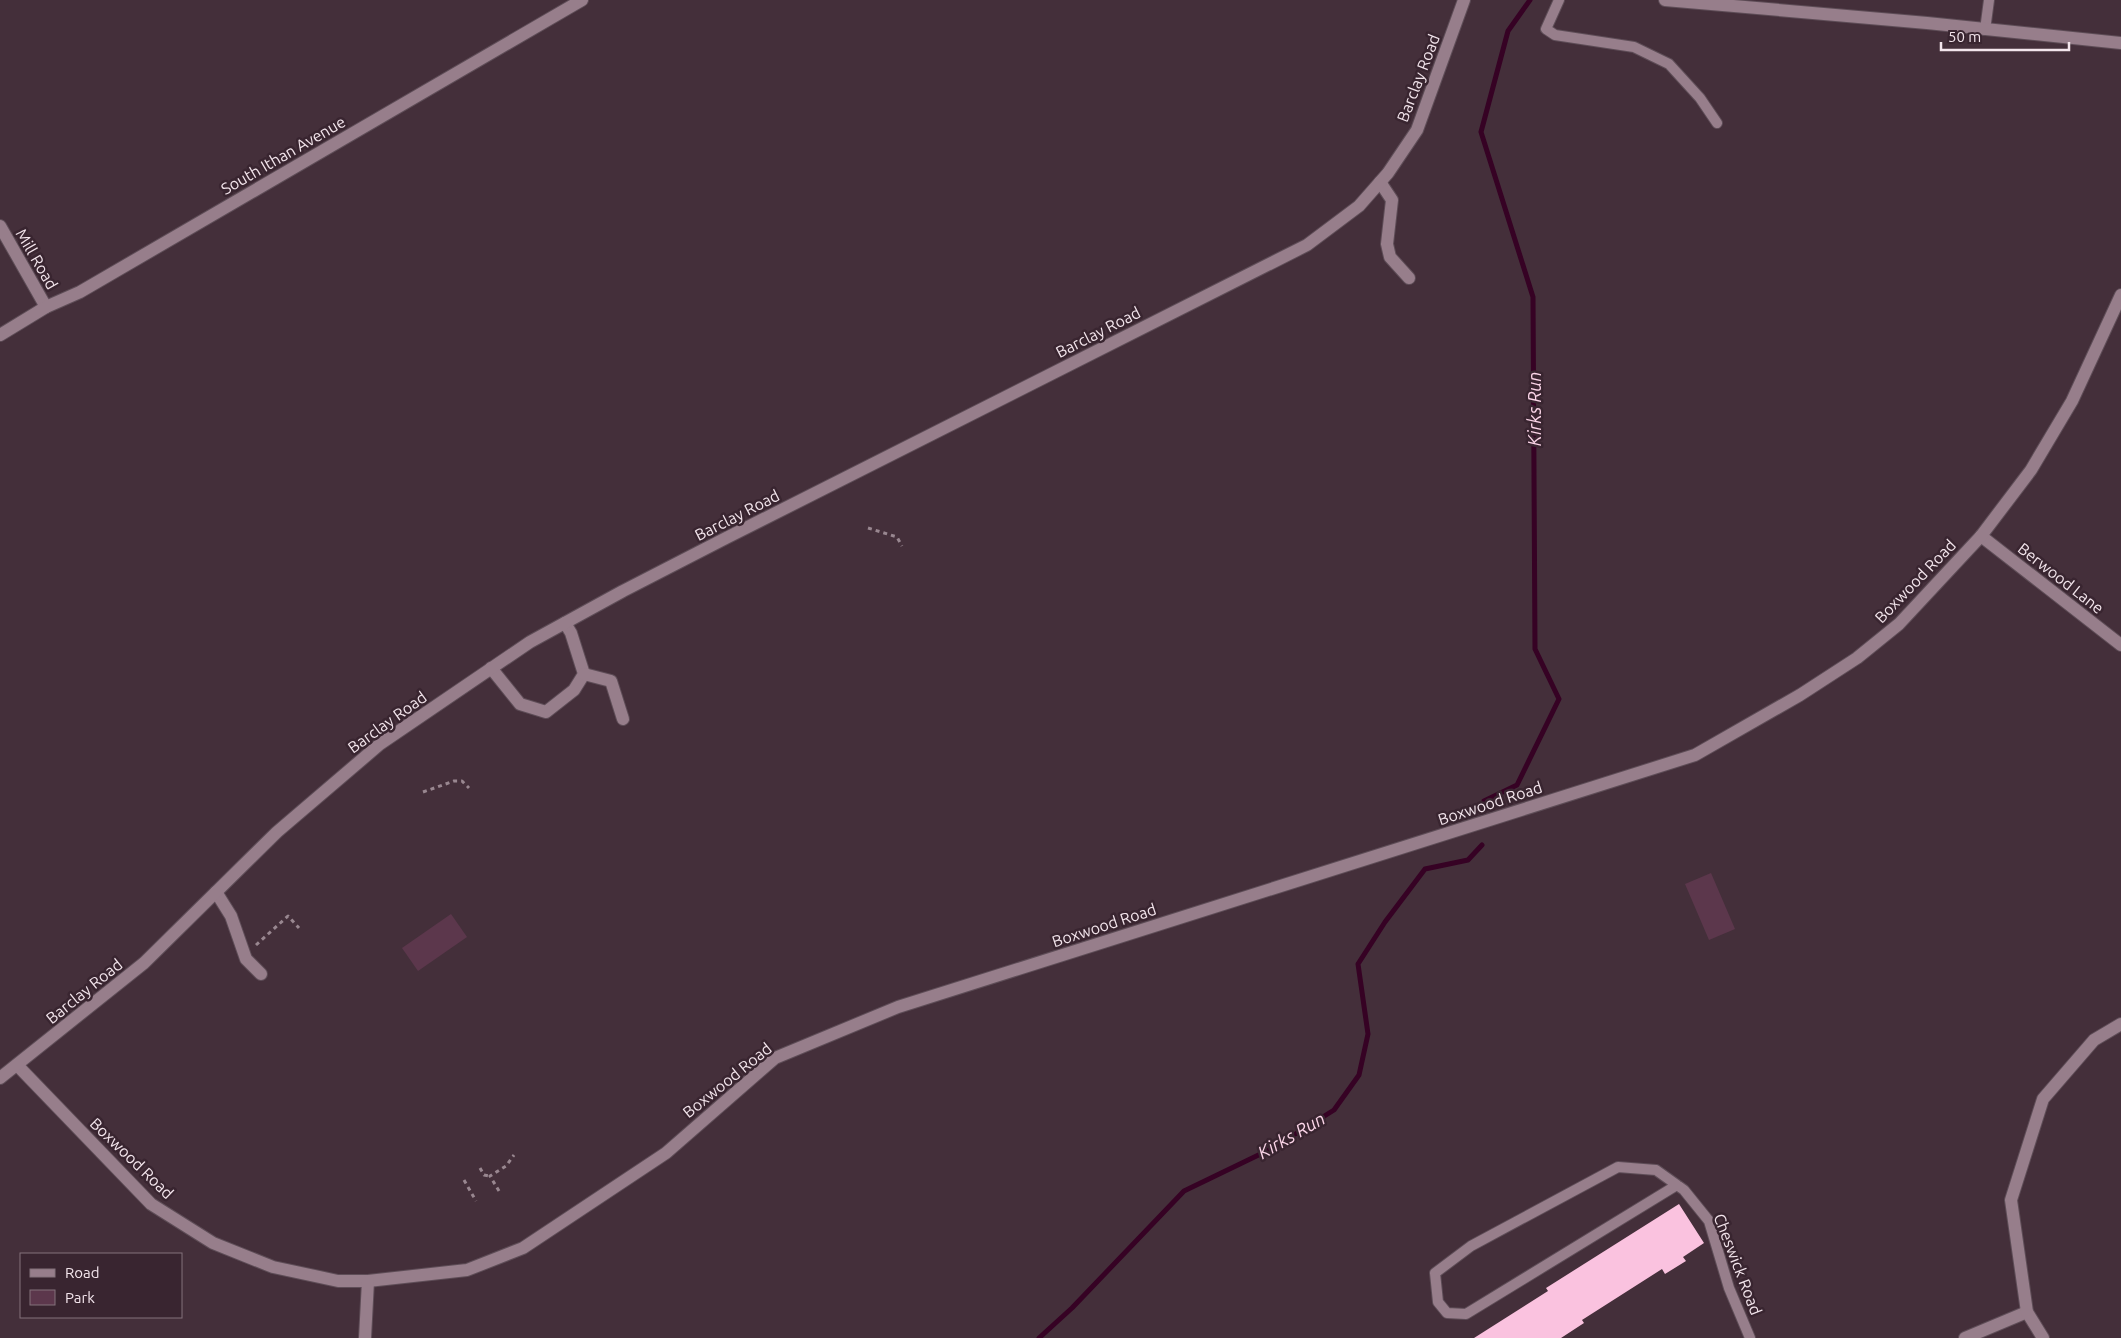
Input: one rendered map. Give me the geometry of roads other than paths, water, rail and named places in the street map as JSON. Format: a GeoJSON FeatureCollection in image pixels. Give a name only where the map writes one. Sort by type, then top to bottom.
{"type":"FeatureCollection","features":[{"type":"Feature","properties":{"kind":"street","name":"South Ithan Avenue"},"geometry":{"type":"LineString","coordinates":[[0,334],[46,307],[80,292],[582,0]]}},
{"type":"Feature","properties":{"kind":"street","name":"Barclay Road"},"geometry":{"type":"LineString","coordinates":[[0,1078],[144,963],[277,832],[380,744],[491,668],[565,622],[726,538],[1307,245],[1360,206],[1380,182],[1417,130],[1464,0]]}},
{"type":"Feature","properties":{"kind":"street"},"geometry":{"type":"LineString","coordinates":[[1666,0],[1927,23],[2121,43]]}},
{"type":"Feature","properties":{"kind":"street"},"geometry":{"type":"LineString","coordinates":[[1380,182],[1392,200],[1387,244],[1390,257],[1409,278]]}},
{"type":"Feature","properties":{"kind":"street","name":"Mill Road"},"geometry":{"type":"LineString","coordinates":[[0,226],[46,307]]}},
{"type":"Feature","properties":{"kind":"street","name":"Boxwood Road"},"geometry":{"type":"LineString","coordinates":[[17,1066],[152,1204],[213,1243],[273,1267],[338,1281],[368,1281],[467,1270],[523,1248],[666,1153],[775,1058],[898,1007],[1695,755],[1800,695],[1857,658],[1899,624],[1981,536],[2031,470],[2072,402],[2121,295]]}},
{"type":"Feature","properties":{"kind":"street","name":"Berwood Lane"},"geometry":{"type":"LineString","coordinates":[[1981,536],[2121,645]]}},
{"type":"Feature","properties":{"kind":"street"},"geometry":{"type":"LineString","coordinates":[[491,668],[520,704],[546,712],[574,690],[584,674],[571,633],[565,622]]}},
{"type":"Feature","properties":{"kind":"street"},"geometry":{"type":"LineString","coordinates":[[584,674],[611,681],[623,719]]}},
{"type":"Feature","properties":{"kind":"street"},"geometry":{"type":"LineString","coordinates":[[216,892],[231,916],[246,959],[261,974]]}},
{"type":"Feature","properties":{"kind":"street"},"geometry":{"type":"LineString","coordinates":[[2043,1338],[2026,1312],[2011,1200],[2043,1099],[2094,1040],[2121,1024]]}},
{"type":"Feature","properties":{"kind":"street"},"geometry":{"type":"LineString","coordinates":[[365,1338],[368,1281]]}},
{"type":"Feature","properties":{"kind":"street"},"geometry":{"type":"LineString","coordinates":[[1965,1338],[2026,1312]]}},
{"type":"Feature","properties":{"kind":"lane"},"geometry":{"type":"LineString","coordinates":[[1559,0],[1546,29],[1555,35],[1634,47],[1668,64],[1700,98],[1717,123]]}},
{"type":"Feature","properties":{"kind":"lane"},"geometry":{"type":"LineString","coordinates":[[1986,30],[1989,0]]}},
{"type":"Feature","properties":{"kind":"lane","name":"Cheswick Road"},"geometry":{"type":"LineString","coordinates":[[1677,1185],[1466,1314],[1448,1313],[1438,1302],[1435,1273],[1471,1246],[1618,1167],[1656,1170],[1677,1185],[1684,1190],[1709,1221],[1729,1288],[1750,1338]]}},
{"type":"Feature","properties":{"kind":"waterway","name":"Kirks Run"},"geometry":{"type":"LineString","coordinates":[[1484,801],[1517,785],[1559,699],[1535,649],[1533,297],[1481,132],[1508,31],[1530,0]]}},
{"type":"Feature","properties":{"kind":"waterway","name":"Kirks Run"},"geometry":{"type":"LineString","coordinates":[[1039,1338],[1072,1308],[1184,1191],[1273,1148],[1334,1110],[1359,1075],[1368,1034],[1358,964],[1385,922],[1425,869],[1468,860],[1482,845]]}}]}
